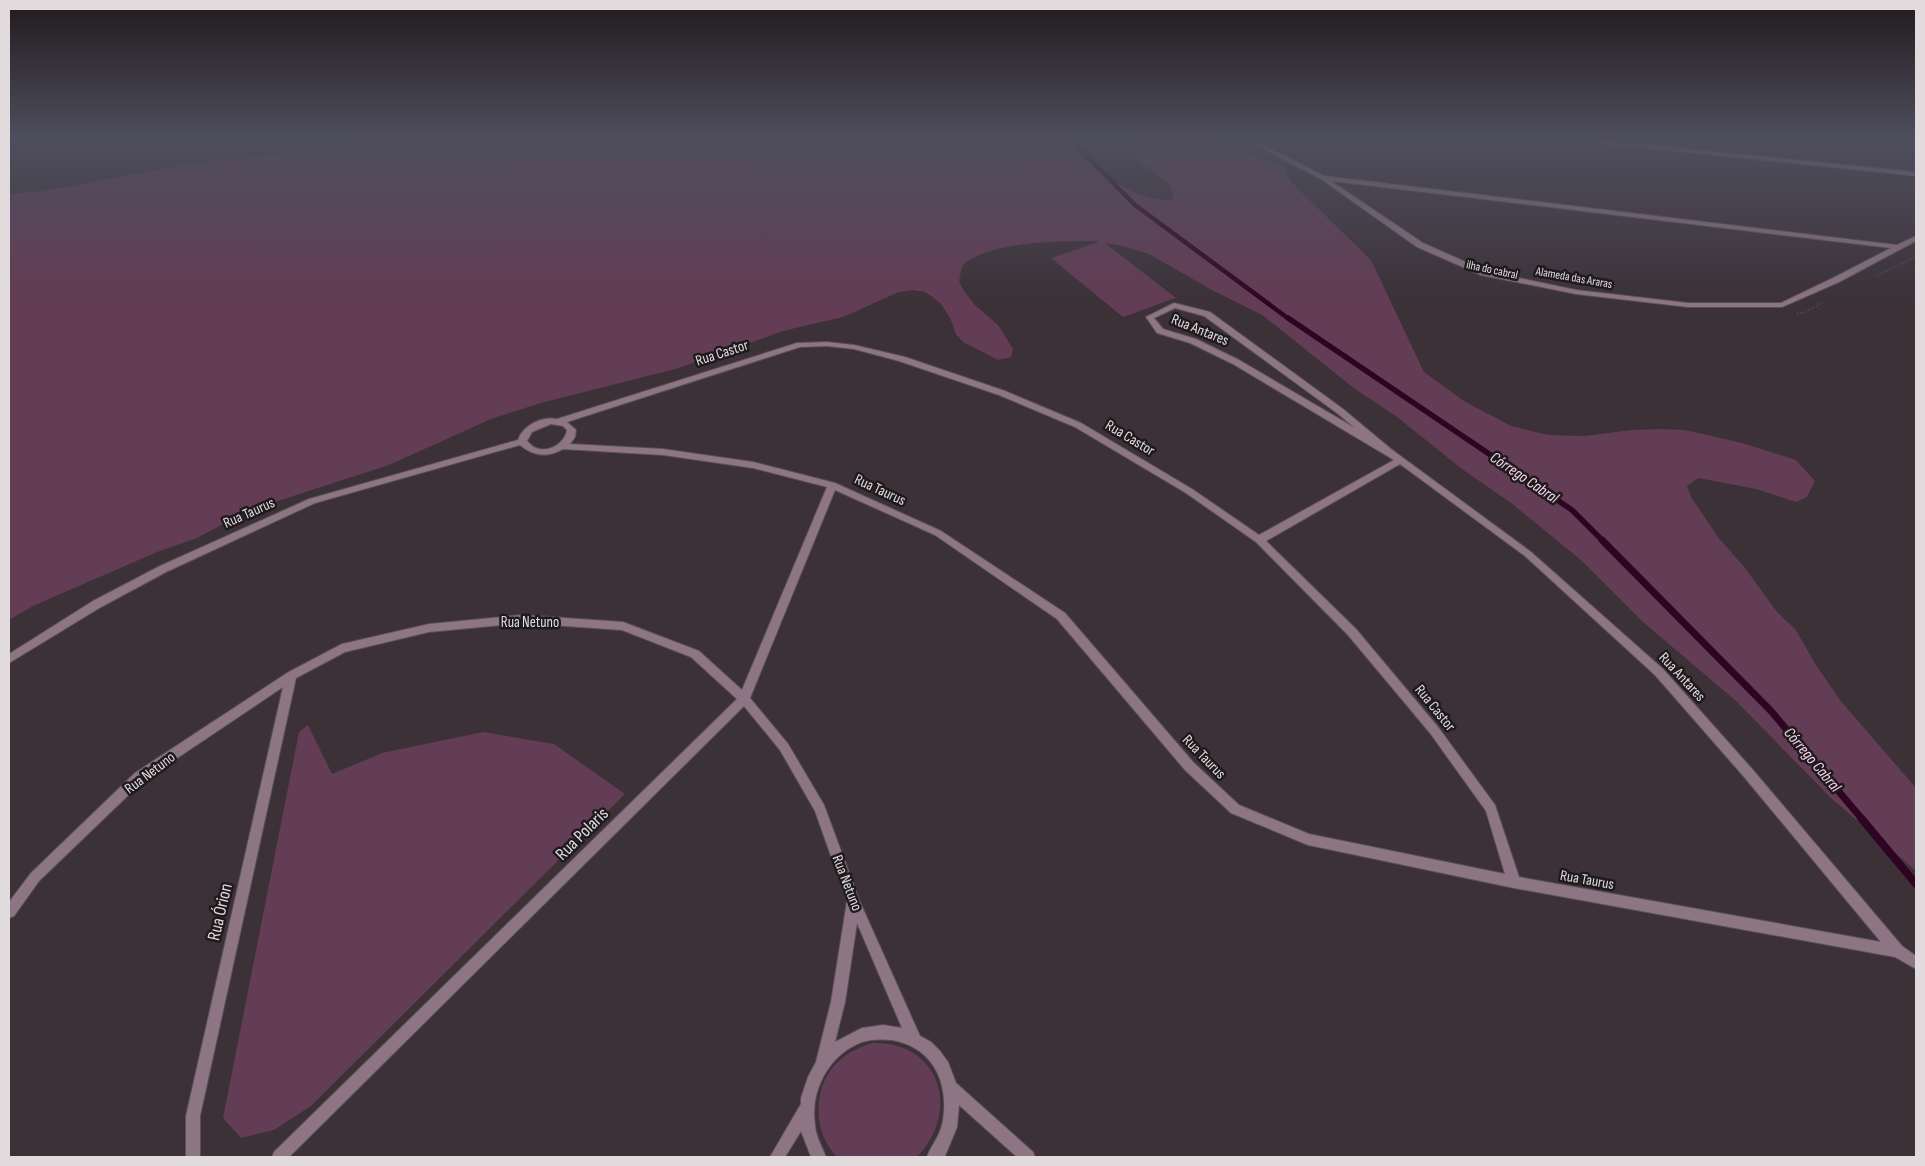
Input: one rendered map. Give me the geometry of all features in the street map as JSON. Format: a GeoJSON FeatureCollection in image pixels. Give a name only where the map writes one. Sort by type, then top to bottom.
{"type":"FeatureCollection","features":[{"type":"Feature","properties":{"kind":"street","name":"Alameda das Araras"},"geometry":{"type":"LineString","coordinates":[[1347,194],[1420,245],[1484,273],[1576,292],[1688,305],[1782,305],[1836,280],[1916,238]]}},
{"type":"Feature","properties":{"kind":"street"},"geometry":{"type":"LineString","coordinates":[[1460,194],[1897,247]]}},
{"type":"Feature","properties":{"kind":"street","name":"Rua Antares"},"geometry":{"type":"LineString","coordinates":[[1388,450],[1236,362],[1193,341],[1160,331],[1150,317],[1174,305],[1207,314],[1340,411],[1401,460],[1528,554],[1659,672],[1748,774],[1897,951],[1916,964]]}},
{"type":"Feature","properties":{"kind":"street","name":"Rua Castor"},"geometry":{"type":"LineString","coordinates":[[560,421],[800,345],[827,344],[854,347],[902,359],[1002,393],[1078,425],[1189,491],[1259,540],[1352,632],[1434,730],[1491,809],[1514,882]]}},
{"type":"Feature","properties":{"kind":"street"},"geometry":{"type":"LineString","coordinates":[[550,421],[560,421],[572,428],[573,434],[570,440],[563,446],[551,451],[538,452],[527,449],[522,442],[523,437],[533,426],[550,421]]}},
{"type":"Feature","properties":{"kind":"street","name":"Rua Taurus"},"geometry":{"type":"LineString","coordinates":[[9,659],[97,604],[163,569],[312,501],[522,442]]}},
{"type":"Feature","properties":{"kind":"street","name":"Rua Taurus"},"geometry":{"type":"LineString","coordinates":[[563,446],[663,452],[753,465],[832,485],[938,533],[1061,616],[1189,766],[1235,809],[1308,839],[1514,882],[1897,951]]}},
{"type":"Feature","properties":{"kind":"street"},"geometry":{"type":"LineString","coordinates":[[1259,540],[1401,460]]}},
{"type":"Feature","properties":{"kind":"street","name":"Rua Polaris"},"geometry":{"type":"LineString","coordinates":[[279,1157],[744,700],[832,485]]}},
{"type":"Feature","properties":{"kind":"street","name":"Rua Netuno"},"geometry":{"type":"LineString","coordinates":[[9,912],[35,877],[139,778],[291,676],[342,648],[429,628],[522,619],[623,626],[695,654],[744,700],[784,747],[820,809],[854,902],[914,1039]]}},
{"type":"Feature","properties":{"kind":"street","name":"Rua Órion"},"geometry":{"type":"LineString","coordinates":[[193,1157],[193,1116],[291,676]]}},
{"type":"Feature","properties":{"kind":"street"},"geometry":{"type":"LineString","coordinates":[[819,1157],[808,1133],[806,1109],[811,1085],[822,1063],[838,1002],[854,902]]}},
{"type":"Feature","properties":{"kind":"street"},"geometry":{"type":"LineString","coordinates":[[822,1063],[837,1047],[855,1037],[875,1032],[895,1032],[914,1039],[930,1050],[943,1067],[950,1087],[952,1110],[948,1133],[934,1157]]}},
{"type":"Feature","properties":{"kind":"street"},"geometry":{"type":"LineString","coordinates":[[950,1087],[1028,1157]]}},
{"type":"Feature","properties":{"kind":"street"},"geometry":{"type":"LineString","coordinates":[[777,1157],[806,1109]]}},
{"type":"Feature","properties":{"kind":"path"},"geometry":{"type":"LineString","coordinates":[[1873,278],[1916,257]]}},
{"type":"Feature","properties":{"kind":"path"},"geometry":{"type":"LineString","coordinates":[[1793,313],[1803,313],[1829,300]]}},
{"type":"Feature","properties":{"kind":"shaded area"},"geometry":{"type":"Polygon","coordinates":[[[1141,194],[1160,200],[1173,199],[1172,194],[1304,194],[1371,260],[1424,372],[1464,401],[1511,426],[1548,435],[1585,436],[1631,430],[1685,430],[1742,443],[1796,460],[1815,481],[1807,497],[1796,502],[1756,489],[1698,478],[1687,486],[1691,497],[1718,537],[1745,568],[1777,612],[1796,630],[1816,665],[1840,700],[1916,788],[1916,871],[1831,798],[1736,701],[1643,622],[1582,561],[1511,503],[1462,469],[1397,417],[1355,389],[1262,315],[1212,290],[1149,254],[1105,243],[1176,298],[1123,317],[1051,258],[1099,242],[1096,241],[1045,242],[1006,247],[974,258],[962,266],[959,281],[962,288],[974,304],[998,325],[1013,349],[1011,357],[998,360],[963,342],[956,334],[950,318],[941,304],[925,292],[913,290],[899,292],[843,317],[783,331],[679,368],[541,403],[491,419],[389,465],[250,510],[197,538],[157,552],[33,606],[9,620],[9,195],[1141,194]]]}},
{"type":"Feature","properties":{"kind":"shaded area"},"geometry":{"type":"Polygon","coordinates":[[[308,725],[332,774],[382,753],[483,732],[554,744],[625,794],[311,1106],[274,1130],[241,1138],[223,1118],[299,732],[308,725]]]}},
{"type":"Feature","properties":{"kind":"shaded area"},"geometry":{"type":"Polygon","coordinates":[[[872,1043],[896,1045],[914,1053],[928,1066],[937,1082],[940,1100],[938,1120],[931,1139],[917,1157],[837,1157],[823,1134],[819,1121],[818,1107],[824,1081],[831,1069],[844,1056],[872,1043]]]}},
{"type":"Feature","properties":{"kind":"waterway","name":"Córrego Cabral"},"geometry":{"type":"LineString","coordinates":[[1125,194],[1135,205],[1289,319]]}},
{"type":"Feature","properties":{"kind":"waterway","name":"Córrego Cabral"},"geometry":{"type":"LineString","coordinates":[[1288,318],[1572,510],[1602,540]]}},
{"type":"Feature","properties":{"kind":"waterway","name":"Córrego Cabral"},"geometry":{"type":"LineString","coordinates":[[1602,540],[1771,711],[1862,819]]}},
{"type":"Feature","properties":{"kind":"waterway","name":"Córrego Cabral"},"geometry":{"type":"LineString","coordinates":[[1861,818],[1916,884]]}}]}
